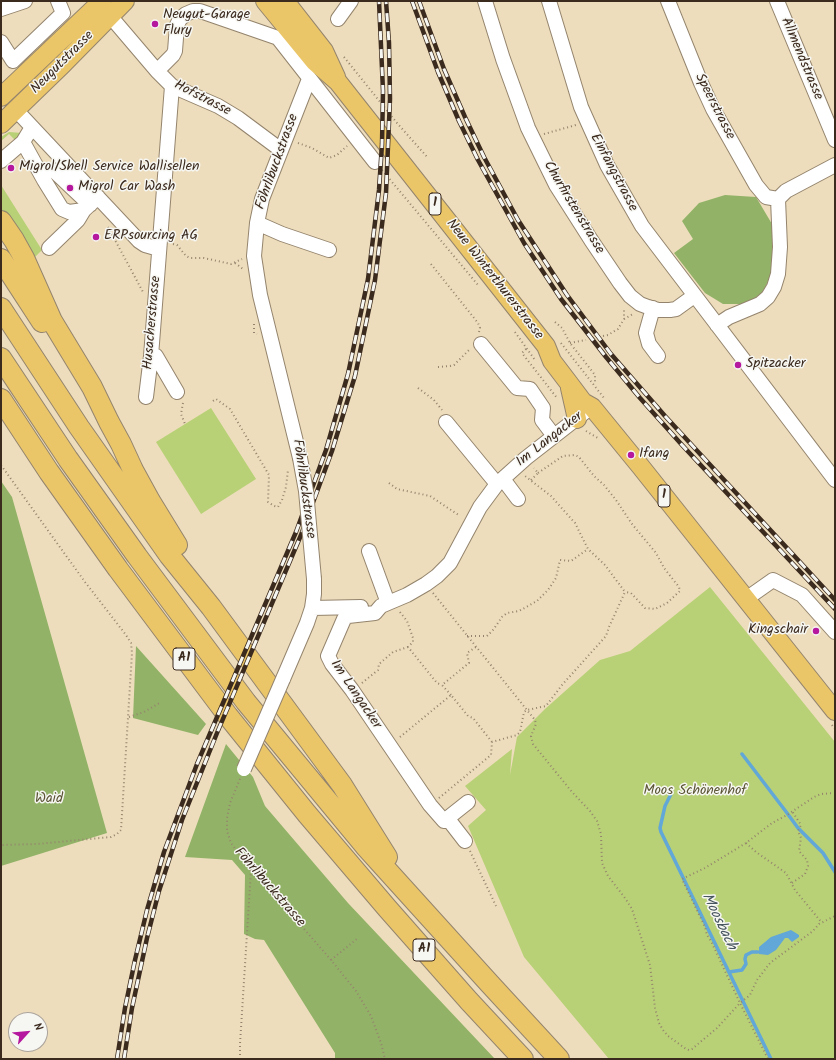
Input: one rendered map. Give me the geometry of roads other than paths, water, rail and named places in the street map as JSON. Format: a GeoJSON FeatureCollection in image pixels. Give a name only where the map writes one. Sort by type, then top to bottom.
{"type":"FeatureCollection","features":[{"type":"Feature","properties":{"kind":"highway"},"geometry":{"type":"LineString","coordinates":[[1,221],[24,258],[52,321],[92,387],[109,422],[122,444],[133,470],[198,579],[212,607]]}},
{"type":"Feature","properties":{"kind":"highway"},"geometry":{"type":"LineString","coordinates":[[1,259],[84,389],[109,422]]}},
{"type":"Feature","properties":{"kind":"highway"},"geometry":{"type":"LineString","coordinates":[[1,308],[53,388],[169,555],[212,607],[342,785],[411,896]]}},
{"type":"Feature","properties":{"kind":"highway","name":"A1"},"geometry":{"type":"LineString","coordinates":[[1,358],[105,511],[210,654],[281,745],[365,846],[559,1059]]}},
{"type":"Feature","properties":{"kind":"highway","name":"A1"},"geometry":{"type":"LineString","coordinates":[[1,400],[49,472],[154,620],[268,766],[392,914],[523,1059]]}},
{"type":"Feature","properties":{"kind":"highway"},"geometry":{"type":"LineString","coordinates":[[1,414],[49,472]]}},
{"type":"Feature","properties":{"kind":"main road","name":"Neugutstrasse"},"geometry":{"type":"LineString","coordinates":[[1,97],[103,5],[125,1]]}},
{"type":"Feature","properties":{"kind":"main road","name":"Neue Winterthurerstrasse"},"geometry":{"type":"LineString","coordinates":[[265,1],[315,62],[338,82],[546,346],[552,361],[583,402],[592,407],[835,711]]}},
{"type":"Feature","properties":{"kind":"main road","name":"Neue Winterthurerstrasse"},"geometry":{"type":"LineString","coordinates":[[284,1],[324,51],[338,82]]}},
{"type":"Feature","properties":{"kind":"main road","name":"Neugutstrasse"},"geometry":{"type":"LineString","coordinates":[[1,124],[9,110],[103,5]]}},
{"type":"Feature","properties":{"kind":"main road"},"geometry":{"type":"LineString","coordinates":[[9,110],[17,82]]}},
{"type":"Feature","properties":{"kind":"main road","name":"Neue Winterthurerstrasse"},"geometry":{"type":"LineString","coordinates":[[546,346],[560,354],[592,396],[592,407]]}},
{"type":"Feature","properties":{"kind":"main road"},"geometry":{"type":"LineString","coordinates":[[568,382],[577,419]]}},
{"type":"Feature","properties":{"kind":"street"},"geometry":{"type":"LineString","coordinates":[[1,9],[25,1]]}},
{"type":"Feature","properties":{"kind":"street"},"geometry":{"type":"LineString","coordinates":[[1,42],[13,61],[63,13],[58,1]]}},
{"type":"Feature","properties":{"kind":"street"},"geometry":{"type":"LineString","coordinates":[[338,19],[351,1]]}},
{"type":"Feature","properties":{"kind":"street","name":"Churfirstenstrasse"},"geometry":{"type":"LineString","coordinates":[[485,1],[503,59],[528,128],[556,185],[620,283],[630,296],[640,304],[653,308],[670,310],[676,309],[694,296]]}},
{"type":"Feature","properties":{"kind":"street","name":"Einfangstrasse"},"geometry":{"type":"LineString","coordinates":[[548,1],[580,107],[606,165],[642,226],[835,480]]}},
{"type":"Feature","properties":{"kind":"street","name":"Speerstrasse"},"geometry":{"type":"LineString","coordinates":[[668,1],[713,109],[756,185],[766,197],[778,199]]}},
{"type":"Feature","properties":{"kind":"street","name":"Allmendstrasse"},"geometry":{"type":"LineString","coordinates":[[777,1],[835,140]]}},
{"type":"Feature","properties":{"kind":"street","name":"Hofstrasse"},"geometry":{"type":"LineString","coordinates":[[103,5],[172,86],[218,106],[283,144]]}},
{"type":"Feature","properties":{"kind":"street"},"geometry":{"type":"LineString","coordinates":[[158,71],[175,51],[177,25],[180,19],[193,11],[200,11],[278,38],[375,162]]}},
{"type":"Feature","properties":{"kind":"street","name":"Föhrlibuckstrasse"},"geometry":{"type":"LineString","coordinates":[[244,769],[312,608],[314,594],[306,491],[300,458],[259,289],[254,256],[257,223],[262,199],[309,79]]}},
{"type":"Feature","properties":{"kind":"street","name":"Husacherstrasse"},"geometry":{"type":"LineString","coordinates":[[146,397],[151,356],[155,299],[165,246],[172,86]]}},
{"type":"Feature","properties":{"kind":"street"},"geometry":{"type":"LineString","coordinates":[[9,110],[32,127],[64,161],[90,204]]}},
{"type":"Feature","properties":{"kind":"street"},"geometry":{"type":"LineString","coordinates":[[1,161],[23,142],[32,127]]}},
{"type":"Feature","properties":{"kind":"street"},"geometry":{"type":"LineString","coordinates":[[23,142],[49,175],[139,241],[146,246],[165,246]]}},
{"type":"Feature","properties":{"kind":"street"},"geometry":{"type":"LineString","coordinates":[[49,175],[64,161]]}},
{"type":"Feature","properties":{"kind":"street"},"geometry":{"type":"LineString","coordinates":[[717,325],[729,317],[760,304],[768,297],[774,287],[778,274],[780,247],[778,199],[786,191],[835,165]]}},
{"type":"Feature","properties":{"kind":"street"},"geometry":{"type":"LineString","coordinates":[[49,175],[58,204],[65,212],[75,212],[90,204]]}},
{"type":"Feature","properties":{"kind":"street"},"geometry":{"type":"LineString","coordinates":[[49,248],[78,220],[90,204]]}},
{"type":"Feature","properties":{"kind":"street"},"geometry":{"type":"LineString","coordinates":[[257,223],[282,234],[328,250]]}},
{"type":"Feature","properties":{"kind":"street"},"geometry":{"type":"LineString","coordinates":[[653,308],[646,333],[649,344],[658,356]]}},
{"type":"Feature","properties":{"kind":"street"},"geometry":{"type":"LineString","coordinates":[[480,339],[517,388],[530,389],[543,408],[542,420]]}},
{"type":"Feature","properties":{"kind":"street"},"geometry":{"type":"LineString","coordinates":[[151,356],[156,356],[177,392]]}},
{"type":"Feature","properties":{"kind":"street"},"geometry":{"type":"LineString","coordinates":[[524,395],[554,436]]}},
{"type":"Feature","properties":{"kind":"street","name":"Im Langacker"},"geometry":{"type":"LineString","coordinates":[[448,819],[444,821],[430,805],[352,690],[332,664],[328,656],[344,619],[348,616],[375,613],[387,604],[407,595],[437,576],[450,563],[480,507],[500,482],[514,468],[592,407]]}},
{"type":"Feature","properties":{"kind":"street"},"geometry":{"type":"LineString","coordinates":[[446,422],[500,482],[518,499]]}},
{"type":"Feature","properties":{"kind":"street"},"geometry":{"type":"LineString","coordinates":[[312,608],[387,604],[369,551]]}},
{"type":"Feature","properties":{"kind":"street"},"geometry":{"type":"LineString","coordinates":[[746,599],[773,580],[802,595],[835,632]]}},
{"type":"Feature","properties":{"kind":"street"},"geometry":{"type":"LineString","coordinates":[[465,841],[448,819],[468,802]]}},
{"type":"Feature","properties":{"kind":"water"},"geometry":{"type":"Polygon","coordinates":[[[791,930],[799,935],[799,937],[792,942],[788,938],[785,938],[776,950],[768,955],[759,954],[759,947],[771,937],[791,930]]]}},
{"type":"Feature","properties":{"kind":"waterway"},"geometry":{"type":"LineString","coordinates":[[742,754],[798,828],[823,853],[835,872]]}},
{"type":"Feature","properties":{"kind":"waterway","name":"Moosbach"},"geometry":{"type":"LineString","coordinates":[[671,794],[665,806],[660,828],[661,832],[771,1059]]}},
{"type":"Feature","properties":{"kind":"waterway"},"geometry":{"type":"LineString","coordinates":[[729,972],[742,970],[746,964],[746,955],[752,952],[758,952]]}},
{"type":"Feature","properties":{"kind":"railway"},"geometry":{"type":"LineString","coordinates":[[117,1059],[125,1008],[135,960],[147,910],[164,852],[197,764],[296,532],[326,450],[348,374],[368,279],[379,190],[383,91],[379,1]]}},
{"type":"Feature","properties":{"kind":"railway"},"geometry":{"type":"LineString","coordinates":[[124,1059],[132,1008],[147,938],[159,891],[182,820],[217,733],[301,535],[332,451],[355,376],[375,280],[386,193],[390,99],[389,43],[386,1]]}},
{"type":"Feature","properties":{"kind":"railway"},"geometry":{"type":"LineString","coordinates":[[412,1],[438,72],[478,160],[524,243],[561,299],[640,398],[835,609]]}},
{"type":"Feature","properties":{"kind":"railway"},"geometry":{"type":"LineString","coordinates":[[419,1],[444,69],[484,157],[518,220],[567,295],[611,354],[665,416],[835,600]]}},
{"type":"Feature","properties":{"kind":"place","name":"Neugut-Garage Flury"},"geometry":{"type":"Point","coordinates":[155,24]}},
{"type":"Feature","properties":{"kind":"place","name":"Migrol/Shell Service Wallisellen"},"geometry":{"type":"Point","coordinates":[11,168]}},
{"type":"Feature","properties":{"kind":"place","name":"Migrol Car Wash"},"geometry":{"type":"Point","coordinates":[70,188]}},
{"type":"Feature","properties":{"kind":"place","name":"ERPsourcing AG"},"geometry":{"type":"Point","coordinates":[96,237]}},
{"type":"Feature","properties":{"kind":"place","name":"Spitzacker"},"geometry":{"type":"Point","coordinates":[738,365]}},
{"type":"Feature","properties":{"kind":"place","name":"Ifang"},"geometry":{"type":"Point","coordinates":[631,455]}},
{"type":"Feature","properties":{"kind":"place","name":"Kingschair"},"geometry":{"type":"Point","coordinates":[816,631]}},
{"type":"Feature","properties":{"kind":"park label","name":"Moos Schönenhof"},"geometry":{"type":"Point","coordinates":[695,792]}},
{"type":"Feature","properties":{"kind":"park label","name":"Waid"},"geometry":{"type":"Point","coordinates":[49,800]}}]}
